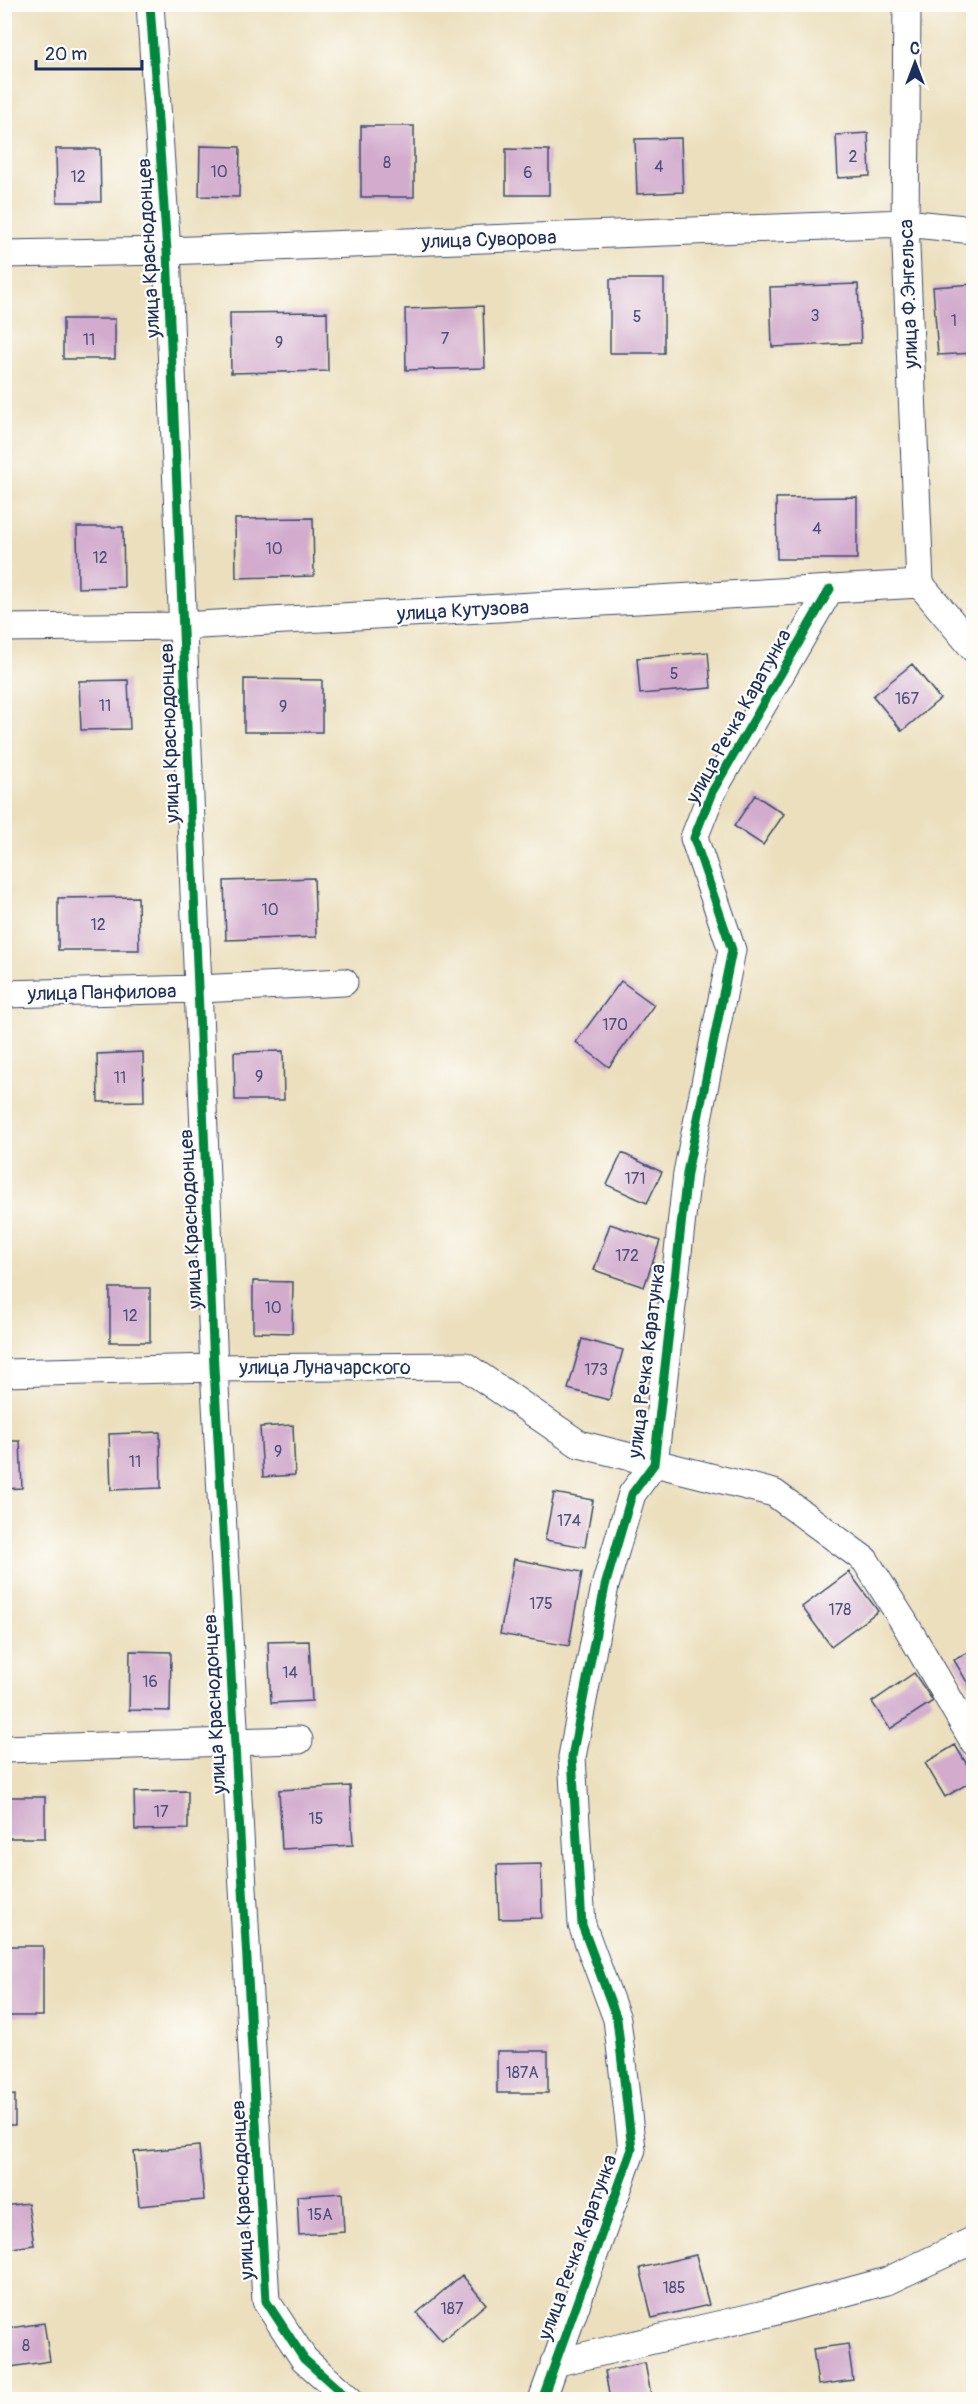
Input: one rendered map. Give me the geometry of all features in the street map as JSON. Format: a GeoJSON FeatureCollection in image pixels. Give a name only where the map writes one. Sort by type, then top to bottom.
{"type":"FeatureCollection","features":[{"type":"Feature","properties":{"kind":"street","name":"улица Краснодонцев"},"geometry":{"type":"LineString","coordinates":[[150,4],[167,251],[214,1368],[266,2301],[304,2359],[350,2400]]}},
{"type":"Feature","properties":{"kind":"street","name":"улица Ф.Энгельса"},"geometry":{"type":"LineString","coordinates":[[907,4],[905,223],[920,584]]}},
{"type":"Feature","properties":{"kind":"street","name":"улица Суворова"},"geometry":{"type":"LineString","coordinates":[[4,254],[167,251],[905,223],[974,230]]}},
{"type":"Feature","properties":{"kind":"street","name":"улица Кутузова"},"geometry":{"type":"LineString","coordinates":[[4,628],[182,626],[920,584]]}},
{"type":"Feature","properties":{"kind":"street"},"geometry":{"type":"LineString","coordinates":[[920,584],[974,649]]}},
{"type":"Feature","properties":{"kind":"street","name":"улица Речка Каратунка"},"geometry":{"type":"LineString","coordinates":[[542,2400],[632,2149],[616,2019],[582,1925],[572,1757],[605,1586],[632,1494],[654,1464],[687,1173],[732,950],[694,838],[712,792],[830,589]]}},
{"type":"Feature","properties":{"kind":"street","name":"улица Панфилова"},"geometry":{"type":"LineString","coordinates":[[4,994],[198,989],[344,982]]}},
{"type":"Feature","properties":{"kind":"street","name":"улица Речка Каратунка"},"geometry":{"type":"LineString","coordinates":[[465,1366],[579,1444],[774,1493],[865,1560],[974,1743]]}},
{"type":"Feature","properties":{"kind":"street","name":"улица Луначарского"},"geometry":{"type":"LineString","coordinates":[[4,1373],[214,1368],[465,1366]]}},
{"type":"Feature","properties":{"kind":"street","name":"улица Краснодонцев"},"geometry":{"type":"LineString","coordinates":[[4,1749],[299,1740]]}},
{"type":"Feature","properties":{"kind":"street","name":"улица Речка Каратунка"},"geometry":{"type":"LineString","coordinates":[[554,2363],[769,2313],[887,2281],[974,2240]]}},
{"type":"Feature","properties":{"kind":"building"},"geometry":{"type":"Polygon","coordinates":[[[361,126],[414,126],[414,197],[361,197],[361,126]]]}},
{"type":"Feature","properties":{"kind":"building"},"geometry":{"type":"Polygon","coordinates":[[[868,133],[870,176],[838,178],[836,135],[868,133]]]}},
{"type":"Feature","properties":{"kind":"building"},"geometry":{"type":"Polygon","coordinates":[[[681,138],[683,192],[637,194],[635,139],[681,138]]]}},
{"type":"Feature","properties":{"kind":"building"},"geometry":{"type":"Polygon","coordinates":[[[200,146],[240,147],[239,197],[199,196],[200,146]]]}},
{"type":"Feature","properties":{"kind":"building"},"geometry":{"type":"Polygon","coordinates":[[[56,149],[100,149],[101,202],[57,202],[56,149]]]}},
{"type":"Feature","properties":{"kind":"building"},"geometry":{"type":"Polygon","coordinates":[[[506,149],[549,150],[549,195],[506,195],[506,149]]]}},
{"type":"Feature","properties":{"kind":"building"},"geometry":{"type":"Polygon","coordinates":[[[610,279],[664,279],[664,353],[610,353],[610,279]]]}},
{"type":"Feature","properties":{"kind":"building"},"geometry":{"type":"Polygon","coordinates":[[[858,284],[861,343],[772,347],[770,287],[858,284]]]}},
{"type":"Feature","properties":{"kind":"building"},"geometry":{"type":"Polygon","coordinates":[[[974,284],[974,353],[938,355],[933,287],[974,284]]]}},
{"type":"Feature","properties":{"kind":"building"},"geometry":{"type":"Polygon","coordinates":[[[483,306],[485,368],[406,370],[405,309],[483,306]]]}},
{"type":"Feature","properties":{"kind":"building"},"geometry":{"type":"Polygon","coordinates":[[[327,312],[328,371],[231,373],[230,313],[327,312]]]}},
{"type":"Feature","properties":{"kind":"building"},"geometry":{"type":"Polygon","coordinates":[[[63,319],[115,319],[115,359],[63,359],[63,319]]]}},
{"type":"Feature","properties":{"kind":"building"},"geometry":{"type":"Polygon","coordinates":[[[857,497],[857,559],[777,559],[776,498],[857,497]]]}},
{"type":"Feature","properties":{"kind":"building"},"geometry":{"type":"Polygon","coordinates":[[[313,518],[314,576],[236,578],[235,519],[313,518]]]}},
{"type":"Feature","properties":{"kind":"building"},"geometry":{"type":"Polygon","coordinates":[[[77,527],[123,527],[124,587],[78,588],[77,527]]]}},
{"type":"Feature","properties":{"kind":"building"},"geometry":{"type":"Polygon","coordinates":[[[708,652],[711,688],[640,694],[637,658],[708,652]]]}},
{"type":"Feature","properties":{"kind":"building"},"geometry":{"type":"Polygon","coordinates":[[[912,664],[940,699],[902,731],[873,696],[912,664]]]}},
{"type":"Feature","properties":{"kind":"building"},"geometry":{"type":"Polygon","coordinates":[[[244,679],[322,680],[322,732],[244,732],[244,679]]]}},
{"type":"Feature","properties":{"kind":"building"},"geometry":{"type":"Polygon","coordinates":[[[128,680],[130,729],[81,730],[79,681],[128,680]]]}},
{"type":"Feature","properties":{"kind":"building"},"geometry":{"type":"Polygon","coordinates":[[[755,795],[784,814],[763,845],[734,826],[755,795]]]}},
{"type":"Feature","properties":{"kind":"building"},"geometry":{"type":"Polygon","coordinates":[[[314,878],[316,937],[226,940],[224,881],[314,878]]]}},
{"type":"Feature","properties":{"kind":"building"},"geometry":{"type":"Polygon","coordinates":[[[138,897],[139,950],[58,950],[58,898],[138,897]]]}},
{"type":"Feature","properties":{"kind":"building"},"geometry":{"type":"Polygon","coordinates":[[[621,981],[654,1005],[609,1067],[576,1042],[621,981]]]}},
{"type":"Feature","properties":{"kind":"building"},"geometry":{"type":"Polygon","coordinates":[[[283,1051],[284,1100],[235,1100],[234,1052],[283,1051]]]}},
{"type":"Feature","properties":{"kind":"building"},"geometry":{"type":"Polygon","coordinates":[[[143,1052],[144,1101],[98,1102],[97,1054],[143,1052]]]}},
{"type":"Feature","properties":{"kind":"building"},"geometry":{"type":"Polygon","coordinates":[[[622,1153],[662,1172],[647,1203],[607,1185],[622,1153]]]}},
{"type":"Feature","properties":{"kind":"building"},"geometry":{"type":"Polygon","coordinates":[[[610,1224],[660,1241],[644,1287],[594,1270],[610,1224]]]}},
{"type":"Feature","properties":{"kind":"building"},"geometry":{"type":"Polygon","coordinates":[[[253,1281],[293,1282],[292,1333],[253,1332],[253,1281]]]}},
{"type":"Feature","properties":{"kind":"building"},"geometry":{"type":"Polygon","coordinates":[[[110,1288],[150,1288],[150,1342],[110,1342],[110,1288]]]}},
{"type":"Feature","properties":{"kind":"building"},"geometry":{"type":"Polygon","coordinates":[[[582,1339],[623,1350],[609,1400],[568,1389],[582,1339]]]}},
{"type":"Feature","properties":{"kind":"building"},"geometry":{"type":"Polygon","coordinates":[[[293,1425],[295,1475],[263,1477],[260,1427],[293,1425]]]}},
{"type":"Feature","properties":{"kind":"building"},"geometry":{"type":"Polygon","coordinates":[[[160,1432],[161,1488],[111,1490],[109,1434],[160,1432]]]}},
{"type":"Feature","properties":{"kind":"building"},"geometry":{"type":"Polygon","coordinates":[[[4,1441],[20,1441],[22,1488],[4,1489],[4,1441]]]}},
{"type":"Feature","properties":{"kind":"building"},"geometry":{"type":"Polygon","coordinates":[[[554,1493],[593,1500],[585,1547],[545,1540],[554,1493]]]}},
{"type":"Feature","properties":{"kind":"building"},"geometry":{"type":"Polygon","coordinates":[[[514,1559],[582,1572],[569,1646],[500,1634],[514,1559]]]}},
{"type":"Feature","properties":{"kind":"building"},"geometry":{"type":"Polygon","coordinates":[[[849,1572],[878,1611],[831,1646],[802,1607],[849,1572]]]}},
{"type":"Feature","properties":{"kind":"building"},"geometry":{"type":"Polygon","coordinates":[[[309,1641],[312,1701],[271,1703],[268,1642],[309,1641]]]}},
{"type":"Feature","properties":{"kind":"building"},"geometry":{"type":"Polygon","coordinates":[[[974,1649],[974,1694],[954,1660],[974,1649]]]}},
{"type":"Feature","properties":{"kind":"building"},"geometry":{"type":"Polygon","coordinates":[[[130,1651],[171,1652],[170,1711],[129,1710],[130,1651]]]}},
{"type":"Feature","properties":{"kind":"building"},"geometry":{"type":"Polygon","coordinates":[[[914,1673],[933,1701],[890,1729],[872,1702],[914,1673]]]}},
{"type":"Feature","properties":{"kind":"building"},"geometry":{"type":"Polygon","coordinates":[[[955,1745],[974,1776],[974,1780],[945,1797],[925,1763],[955,1745]]]}},
{"type":"Feature","properties":{"kind":"building"},"geometry":{"type":"Polygon","coordinates":[[[350,1786],[353,1845],[282,1849],[279,1790],[350,1786]]]}},
{"type":"Feature","properties":{"kind":"building"},"geometry":{"type":"Polygon","coordinates":[[[188,1791],[188,1829],[135,1830],[134,1792],[188,1791]]]}},
{"type":"Feature","properties":{"kind":"building"},"geometry":{"type":"Polygon","coordinates":[[[4,1797],[45,1797],[45,1838],[4,1838],[4,1797]]]}},
{"type":"Feature","properties":{"kind":"building"},"geometry":{"type":"Polygon","coordinates":[[[541,1864],[542,1918],[499,1919],[497,1865],[541,1864]]]}},
{"type":"Feature","properties":{"kind":"building"},"geometry":{"type":"Polygon","coordinates":[[[4,1946],[43,1946],[43,2016],[4,2016],[4,1946]]]}},
{"type":"Feature","properties":{"kind":"building"},"geometry":{"type":"Polygon","coordinates":[[[497,2051],[548,2051],[548,2093],[497,2093],[497,2051]]]}},
{"type":"Feature","properties":{"kind":"building"},"geometry":{"type":"Polygon","coordinates":[[[15,2095],[15,2125],[4,2125],[4,2096],[15,2095]]]}},
{"type":"Feature","properties":{"kind":"building"},"geometry":{"type":"Polygon","coordinates":[[[199,2146],[204,2200],[139,2206],[134,2152],[199,2146]]]}},
{"type":"Feature","properties":{"kind":"building"},"geometry":{"type":"Polygon","coordinates":[[[342,2193],[344,2232],[299,2235],[297,2196],[342,2193]]]}},
{"type":"Feature","properties":{"kind":"building"},"geometry":{"type":"Polygon","coordinates":[[[28,2203],[34,2245],[4,2249],[4,2206],[28,2203]]]}},
{"type":"Feature","properties":{"kind":"building"},"geometry":{"type":"Polygon","coordinates":[[[696,2255],[709,2305],[652,2318],[640,2268],[696,2255]]]}},
{"type":"Feature","properties":{"kind":"building"},"geometry":{"type":"Polygon","coordinates":[[[462,2275],[486,2304],[442,2341],[417,2313],[462,2275]]]}},
{"type":"Feature","properties":{"kind":"building"},"geometry":{"type":"Polygon","coordinates":[[[44,2323],[50,2361],[4,2368],[4,2329],[44,2323]]]}},
{"type":"Feature","properties":{"kind":"building"},"geometry":{"type":"Polygon","coordinates":[[[848,2344],[853,2380],[818,2385],[813,2349],[848,2344]]]}},
{"type":"Feature","properties":{"kind":"building"},"geometry":{"type":"Polygon","coordinates":[[[645,2363],[652,2400],[610,2400],[605,2371],[645,2363]]]}},
{"type":"Feature","properties":{"kind":"cycle path"},"geometry":{"type":"LineString","coordinates":[[150,4],[167,251],[214,1368],[266,2301],[304,2359],[350,2400]]}},
{"type":"Feature","properties":{"kind":"cycle path"},"geometry":{"type":"LineString","coordinates":[[542,2400],[632,2149],[617,2019],[582,1925],[572,1757],[605,1586],[632,1494],[654,1464],[687,1173],[732,950],[694,838],[712,792],[830,589]]}}]}
